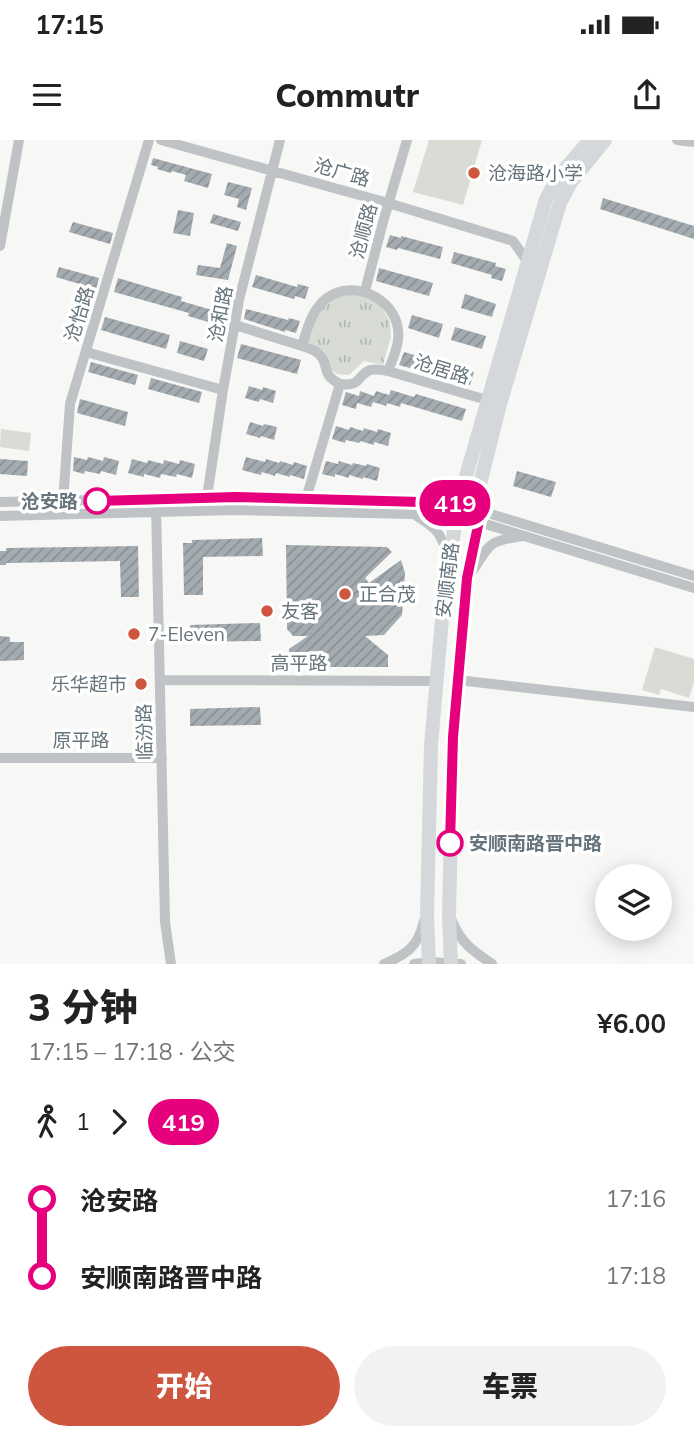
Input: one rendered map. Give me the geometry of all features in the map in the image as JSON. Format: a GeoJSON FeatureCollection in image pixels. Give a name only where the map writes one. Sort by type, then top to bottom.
{"type":"FeatureCollection","features":[{"type":"Feature","properties":{"kind":"main road","name":"安顺南路"},"geometry":{"type":"LineString","coordinates":[[424,964],[428,908],[431,745],[443,608],[457,509],[545,199],[558,177],[590,140]]}},
{"type":"Feature","properties":{"kind":"main road","name":"安顺南路"},"geometry":{"type":"LineString","coordinates":[[454,964],[449,915],[453,737],[467,578],[479,488],[500,404],[560,203],[570,182],[605,140]]}},
{"type":"Feature","properties":{"kind":"street"},"geometry":{"type":"LineString","coordinates":[[0,246],[19,140]]}},
{"type":"Feature","properties":{"kind":"street","name":"沧怡路"},"geometry":{"type":"LineString","coordinates":[[63,502],[70,404],[149,140]]}},
{"type":"Feature","properties":{"kind":"street","name":"沧广路"},"geometry":{"type":"LineString","coordinates":[[161,140],[513,241]]}},
{"type":"Feature","properties":{"kind":"street","name":"沧和路"},"geometry":{"type":"LineString","coordinates":[[207,497],[239,300],[280,140]]}},
{"type":"Feature","properties":{"kind":"street","name":"沧顺路"},"geometry":{"type":"LineString","coordinates":[[365,291],[407,140]]}},
{"type":"Feature","properties":{"kind":"street"},"geometry":{"type":"LineString","coordinates":[[677,140],[694,142]]}},
{"type":"Feature","properties":{"kind":"street"},"geometry":{"type":"LineString","coordinates":[[527,261],[513,241],[536,231]]}},
{"type":"Feature","properties":{"kind":"street"},"geometry":{"type":"LineString","coordinates":[[235,326],[318,353],[323,359],[328,376],[340,384],[353,383],[372,370],[388,370],[399,338],[391,312],[381,299],[365,291],[340,292],[326,298],[317,308],[302,346]]}},
{"type":"Feature","properties":{"kind":"street"},"geometry":{"type":"LineString","coordinates":[[86,352],[223,390]]}},
{"type":"Feature","properties":{"kind":"street","name":"沧居路"},"geometry":{"type":"LineString","coordinates":[[388,370],[487,400]]}},
{"type":"Feature","properties":{"kind":"street"},"geometry":{"type":"LineString","coordinates":[[306,499],[340,384]]}},
{"type":"Feature","properties":{"kind":"street"},"geometry":{"type":"LineString","coordinates":[[0,502],[207,497],[306,499],[457,509],[694,576]]}},
{"type":"Feature","properties":{"kind":"street","name":"临汾路"},"geometry":{"type":"LineString","coordinates":[[156,498],[166,922],[171,964]]}},
{"type":"Feature","properties":{"kind":"street"},"geometry":{"type":"LineString","coordinates":[[0,516],[234,510],[412,514],[457,509]]}},
{"type":"Feature","properties":{"kind":"street"},"geometry":{"type":"LineString","coordinates":[[412,514],[441,536],[449,559]]}},
{"type":"Feature","properties":{"kind":"street"},"geometry":{"type":"LineString","coordinates":[[477,515],[526,536],[694,588]]}},
{"type":"Feature","properties":{"kind":"street"},"geometry":{"type":"LineString","coordinates":[[467,578],[482,554],[492,544],[526,536]]}},
{"type":"Feature","properties":{"kind":"street","name":"高平路"},"geometry":{"type":"LineString","coordinates":[[160,680],[437,681]]}},
{"type":"Feature","properties":{"kind":"street"},"geometry":{"type":"LineString","coordinates":[[458,680],[694,707]]}},
{"type":"Feature","properties":{"kind":"street","name":"原平路"},"geometry":{"type":"LineString","coordinates":[[0,758],[162,758]]}},
{"type":"Feature","properties":{"kind":"street"},"geometry":{"type":"LineString","coordinates":[[384,964],[409,951],[416,943],[428,908]]}},
{"type":"Feature","properties":{"kind":"street"},"geometry":{"type":"LineString","coordinates":[[449,915],[464,943],[492,964]]}},
{"type":"Feature","properties":{"kind":"street"},"geometry":{"type":"LineString","coordinates":[[424,964],[454,964]]}},
{"type":"Feature","properties":{"kind":"green space"},"geometry":{"type":"Polygon","coordinates":[[[429,140],[482,140],[463,205],[413,192],[429,140]]]}},
{"type":"Feature","properties":{"kind":"green space"},"geometry":{"type":"Polygon","coordinates":[[[361,292],[378,302],[390,321],[391,337],[383,365],[364,361],[349,375],[337,374],[327,367],[324,351],[308,342],[316,314],[326,300],[361,292]]]}},
{"type":"Feature","properties":{"kind":"green space"},"geometry":{"type":"Polygon","coordinates":[[[1,429],[31,433],[29,451],[0,447],[1,429]]]}},
{"type":"Feature","properties":{"kind":"green space"},"geometry":{"type":"Polygon","coordinates":[[[655,647],[694,659],[694,682],[689,698],[661,689],[659,695],[642,690],[655,647]]]}},
{"type":"Feature","properties":{"kind":"building"},"geometry":{"type":"Polygon","coordinates":[[[153,158],[212,174],[208,188],[184,181],[186,175],[157,169],[158,167],[151,165],[153,158]]]}},
{"type":"Feature","properties":{"kind":"building"},"geometry":{"type":"Polygon","coordinates":[[[228,182],[252,188],[246,210],[237,207],[239,199],[224,195],[228,182]]]}},
{"type":"Feature","properties":{"kind":"building"},"geometry":{"type":"Polygon","coordinates":[[[603,198],[694,226],[694,239],[600,209],[603,198]]]}},
{"type":"Feature","properties":{"kind":"building"},"geometry":{"type":"Polygon","coordinates":[[[178,210],[194,213],[190,236],[173,233],[178,210]]]}},
{"type":"Feature","properties":{"kind":"building"},"geometry":{"type":"Polygon","coordinates":[[[213,214],[241,222],[238,231],[210,223],[213,214]]]}},
{"type":"Feature","properties":{"kind":"building"},"geometry":{"type":"Polygon","coordinates":[[[73,222],[113,233],[110,244],[69,232],[73,222]]]}},
{"type":"Feature","properties":{"kind":"building"},"geometry":{"type":"Polygon","coordinates":[[[390,235],[443,247],[440,259],[386,247],[390,235]]]}},
{"type":"Feature","properties":{"kind":"building"},"geometry":{"type":"Polygon","coordinates":[[[227,243],[237,246],[228,280],[196,275],[198,265],[220,268],[227,243]]]}},
{"type":"Feature","properties":{"kind":"building"},"geometry":{"type":"Polygon","coordinates":[[[454,252],[496,263],[495,266],[506,269],[502,281],[491,278],[492,275],[451,263],[454,252]]]}},
{"type":"Feature","properties":{"kind":"building"},"geometry":{"type":"Polygon","coordinates":[[[59,267],[99,278],[96,289],[56,277],[59,267]]]}},
{"type":"Feature","properties":{"kind":"building"},"geometry":{"type":"Polygon","coordinates":[[[379,268],[433,283],[429,296],[376,281],[379,268]]]}},
{"type":"Feature","properties":{"kind":"building"},"geometry":{"type":"Polygon","coordinates":[[[256,275],[297,287],[298,284],[309,287],[305,299],[295,296],[294,299],[252,287],[256,275]]]}},
{"type":"Feature","properties":{"kind":"building"},"geometry":{"type":"Polygon","coordinates":[[[118,278],[182,297],[181,301],[219,312],[215,324],[188,316],[189,313],[114,292],[118,278]]]}},
{"type":"Feature","properties":{"kind":"building"},"geometry":{"type":"Polygon","coordinates":[[[465,294],[496,304],[492,317],[461,308],[465,294]]]}},
{"type":"Feature","properties":{"kind":"building"},"geometry":{"type":"Polygon","coordinates":[[[246,309],[300,321],[296,333],[244,319],[246,309]]]}},
{"type":"Feature","properties":{"kind":"building"},"geometry":{"type":"Polygon","coordinates":[[[412,315],[443,324],[439,338],[408,328],[412,315]]]}},
{"type":"Feature","properties":{"kind":"building"},"geometry":{"type":"Polygon","coordinates":[[[105,317],[170,335],[166,349],[101,330],[105,317]]]}},
{"type":"Feature","properties":{"kind":"building"},"geometry":{"type":"Polygon","coordinates":[[[455,327],[486,336],[482,349],[451,340],[455,327]]]}},
{"type":"Feature","properties":{"kind":"building"},"geometry":{"type":"Polygon","coordinates":[[[180,341],[208,349],[204,361],[177,353],[180,341]]]}},
{"type":"Feature","properties":{"kind":"building"},"geometry":{"type":"Polygon","coordinates":[[[241,344],[301,360],[297,374],[237,358],[241,344]]]}},
{"type":"Feature","properties":{"kind":"building"},"geometry":{"type":"Polygon","coordinates":[[[404,352],[474,372],[470,385],[399,365],[404,352]]]}},
{"type":"Feature","properties":{"kind":"building"},"geometry":{"type":"Polygon","coordinates":[[[91,362],[138,375],[135,385],[88,372],[91,362]]]}},
{"type":"Feature","properties":{"kind":"building"},"geometry":{"type":"Polygon","coordinates":[[[151,378],[202,392],[199,403],[148,389],[151,378]]]}},
{"type":"Feature","properties":{"kind":"building"},"geometry":{"type":"Polygon","coordinates":[[[249,386],[276,391],[273,403],[245,398],[249,386]]]}},
{"type":"Feature","properties":{"kind":"building"},"geometry":{"type":"Polygon","coordinates":[[[391,390],[414,397],[416,394],[466,409],[462,421],[401,403],[400,407],[373,402],[371,407],[357,403],[356,409],[342,405],[346,392],[359,396],[360,391],[374,396],[376,391],[389,395],[391,390]]]}},
{"type":"Feature","properties":{"kind":"building"},"geometry":{"type":"Polygon","coordinates":[[[80,399],[128,412],[125,426],[77,413],[80,399]]]}},
{"type":"Feature","properties":{"kind":"building"},"geometry":{"type":"Polygon","coordinates":[[[250,422],[277,427],[274,440],[246,434],[250,422]]]}},
{"type":"Feature","properties":{"kind":"building"},"geometry":{"type":"Polygon","coordinates":[[[336,426],[377,432],[378,429],[391,433],[388,446],[346,440],[345,443],[332,439],[336,426]]]}},
{"type":"Feature","properties":{"kind":"building"},"geometry":{"type":"Polygon","coordinates":[[[74,457],[103,461],[104,457],[119,461],[116,475],[101,471],[100,474],[85,471],[84,474],[73,471],[74,457]]]}},
{"type":"Feature","properties":{"kind":"building"},"geometry":{"type":"Polygon","coordinates":[[[246,457],[265,462],[266,459],[307,466],[304,479],[276,473],[275,476],[262,472],[261,475],[242,470],[246,457]]]}},
{"type":"Feature","properties":{"kind":"building"},"geometry":{"type":"Polygon","coordinates":[[[0,459],[28,461],[27,476],[0,474],[0,459]]]}},
{"type":"Feature","properties":{"kind":"building"},"geometry":{"type":"Polygon","coordinates":[[[132,459],[163,464],[164,460],[179,464],[180,460],[195,464],[192,478],[177,474],[176,477],[161,474],[160,478],[144,474],[144,477],[128,473],[132,459]]]}},
{"type":"Feature","properties":{"kind":"building"},"geometry":{"type":"Polygon","coordinates":[[[326,461],[338,464],[339,461],[352,465],[367,464],[380,468],[377,481],[349,475],[349,478],[322,474],[326,461]]]}},
{"type":"Feature","properties":{"kind":"building"},"geometry":{"type":"Polygon","coordinates":[[[517,471],[556,482],[551,497],[513,486],[517,471]]]}},
{"type":"Feature","properties":{"kind":"building"},"geometry":{"type":"Polygon","coordinates":[[[262,538],[263,556],[203,557],[203,595],[184,595],[183,543],[192,543],[192,540],[262,538]]]}},
{"type":"Feature","properties":{"kind":"building","name":"正合茂"},"geometry":{"type":"Polygon","coordinates":[[[286,545],[387,547],[392,552],[365,578],[369,583],[401,560],[405,573],[402,615],[384,635],[365,636],[388,655],[388,667],[294,667],[289,662],[289,649],[308,636],[293,636],[287,629],[286,545]]]}},
{"type":"Feature","properties":{"kind":"building"},"geometry":{"type":"Polygon","coordinates":[[[138,546],[139,597],[121,597],[120,561],[0,565],[0,551],[6,551],[6,548],[138,546]]]}},
{"type":"Feature","properties":{"kind":"building"},"geometry":{"type":"Polygon","coordinates":[[[260,623],[261,641],[191,642],[190,625],[260,623]]]}},
{"type":"Feature","properties":{"kind":"building"},"geometry":{"type":"Polygon","coordinates":[[[0,636],[10,637],[10,642],[24,642],[24,660],[0,661],[0,636]]]}},
{"type":"Feature","properties":{"kind":"building"},"geometry":{"type":"Polygon","coordinates":[[[260,707],[261,725],[190,726],[190,709],[260,707]]]}},
{"type":"Feature","properties":{"kind":"bus line","name":"419"},"geometry":{"type":"LineString","coordinates":[[97,501],[236,497],[458,503],[476,509],[479,521],[467,578],[453,737],[450,843]]}},
{"type":"Feature","properties":{"kind":"place","name":"沧海路小学"},"geometry":{"type":"Point","coordinates":[474,173]}},
{"type":"Feature","properties":{"kind":"place","name":"沧安路"},"geometry":{"type":"Point","coordinates":[97,501]}},
{"type":"Feature","properties":{"kind":"place","name":"正合茂"},"geometry":{"type":"Point","coordinates":[345,594]}},
{"type":"Feature","properties":{"kind":"place","name":"友客"},"geometry":{"type":"Point","coordinates":[267,611]}},
{"type":"Feature","properties":{"kind":"place","name":"7-Eleven"},"geometry":{"type":"Point","coordinates":[134,634]}},
{"type":"Feature","properties":{"kind":"place","name":"乐华超市"},"geometry":{"type":"Point","coordinates":[141,684]}},
{"type":"Feature","properties":{"kind":"place","name":"安顺南路晋中路"},"geometry":{"type":"Point","coordinates":[450,843]}}]}
